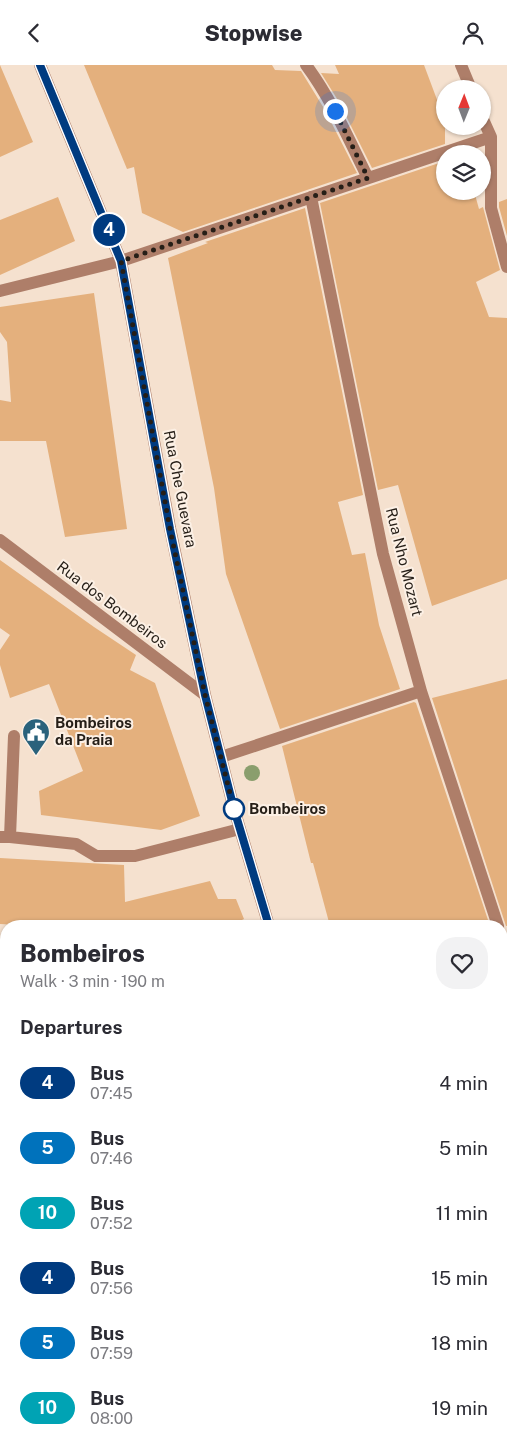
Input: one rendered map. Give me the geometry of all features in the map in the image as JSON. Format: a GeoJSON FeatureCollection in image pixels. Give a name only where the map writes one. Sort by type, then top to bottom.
{"type":"FeatureCollection","features":[{"type":"Feature","properties":{"kind":"street","name":"Rua Che Guevara"},"geometry":{"type":"LineString","coordinates":[[40,65],[121,261],[170,529],[205,695],[240,829],[267,920]]}},
{"type":"Feature","properties":{"kind":"street"},"geometry":{"type":"LineString","coordinates":[[306,65],[316,78],[335,111],[368,178]]}},
{"type":"Feature","properties":{"kind":"street"},"geometry":{"type":"LineString","coordinates":[[461,65],[467,80]]}},
{"type":"Feature","properties":{"kind":"street"},"geometry":{"type":"LineString","coordinates":[[0,291],[121,261],[491,137],[491,208],[507,267]]}},
{"type":"Feature","properties":{"kind":"street","name":"Rua Nho Mozart"},"geometry":{"type":"LineString","coordinates":[[312,197],[382,554],[421,691],[496,920]]}},
{"type":"Feature","properties":{"kind":"street","name":"Rua dos Bombeiros"},"geometry":{"type":"LineString","coordinates":[[0,540],[205,695]]}},
{"type":"Feature","properties":{"kind":"street"},"geometry":{"type":"LineString","coordinates":[[221,757],[421,691]]}},
{"type":"Feature","properties":{"kind":"street"},"geometry":{"type":"LineString","coordinates":[[14,736],[5,837],[76,844],[96,856],[135,856],[240,829]]}},
{"type":"Feature","properties":{"kind":"building"},"geometry":{"type":"Polygon","coordinates":[[[0,65],[33,142],[0,157],[0,65]]]}},
{"type":"Feature","properties":{"kind":"building"},"geometry":{"type":"Polygon","coordinates":[[[84,65],[272,65],[275,70],[301,71],[325,110],[357,173],[183,232],[142,213],[134,167],[127,169],[84,65]]]}},
{"type":"Feature","properties":{"kind":"building"},"geometry":{"type":"Polygon","coordinates":[[[335,65],[424,65],[436,97],[436,135],[445,135],[445,144],[436,145],[436,147],[372,168],[339,102],[321,73],[339,74],[335,65]]]}},
{"type":"Feature","properties":{"kind":"building"},"geometry":{"type":"Polygon","coordinates":[[[436,164],[436,200],[476,200],[479,209],[483,207],[500,270],[476,282],[489,317],[507,318],[507,579],[432,606],[398,485],[378,490],[320,203],[436,164]]]}},
{"type":"Feature","properties":{"kind":"building"},"geometry":{"type":"Polygon","coordinates":[[[58,197],[75,241],[0,275],[0,220],[58,197]]]}},
{"type":"Feature","properties":{"kind":"building"},"geometry":{"type":"Polygon","coordinates":[[[507,199],[507,236],[499,202],[507,199]]]}},
{"type":"Feature","properties":{"kind":"building"},"geometry":{"type":"Polygon","coordinates":[[[305,208],[363,495],[338,502],[352,555],[365,553],[379,625],[400,689],[280,729],[226,574],[214,488],[168,258],[208,243],[205,242],[305,208]]]}},
{"type":"Feature","properties":{"kind":"building"},"geometry":{"type":"Polygon","coordinates":[[[94,293],[127,529],[65,537],[46,441],[0,441],[0,400],[11,402],[7,342],[0,332],[0,307],[94,293]]]}},
{"type":"Feature","properties":{"kind":"building"},"geometry":{"type":"Polygon","coordinates":[[[0,560],[136,655],[130,670],[155,683],[200,816],[161,830],[41,815],[39,791],[83,771],[49,684],[10,698],[0,665],[0,650],[10,635],[0,628],[0,560]]]}},
{"type":"Feature","properties":{"kind":"building"},"geometry":{"type":"Polygon","coordinates":[[[507,679],[507,920],[504,920],[432,698],[507,679]]]}},
{"type":"Feature","properties":{"kind":"building"},"geometry":{"type":"Polygon","coordinates":[[[414,702],[416,703],[488,920],[328,920],[313,863],[311,863],[282,746],[414,702]]]}},
{"type":"Feature","properties":{"kind":"building"},"geometry":{"type":"Polygon","coordinates":[[[0,858],[124,865],[125,902],[210,881],[218,899],[236,899],[244,919],[242,920],[0,920],[0,858]]]}},
{"type":"Feature","properties":{"kind":"bus line","name":"4"},"geometry":{"type":"LineString","coordinates":[[40,65],[121,261],[170,529],[205,695],[234,809],[267,920]]}},
{"type":"Feature","properties":{"kind":"place","name":"Bombeiros da Praia"},"geometry":{"type":"Point","coordinates":[36,756]}},
{"type":"Feature","properties":{"kind":"place","name":"Bombeiros"},"geometry":{"type":"Point","coordinates":[234,809]}},
{"type":"Feature","properties":{"kind":"route"},"geometry":{"type":"LineString","coordinates":[[234,809],[205,695],[170,529],[121,261],[368,178],[335,111]]}}]}
